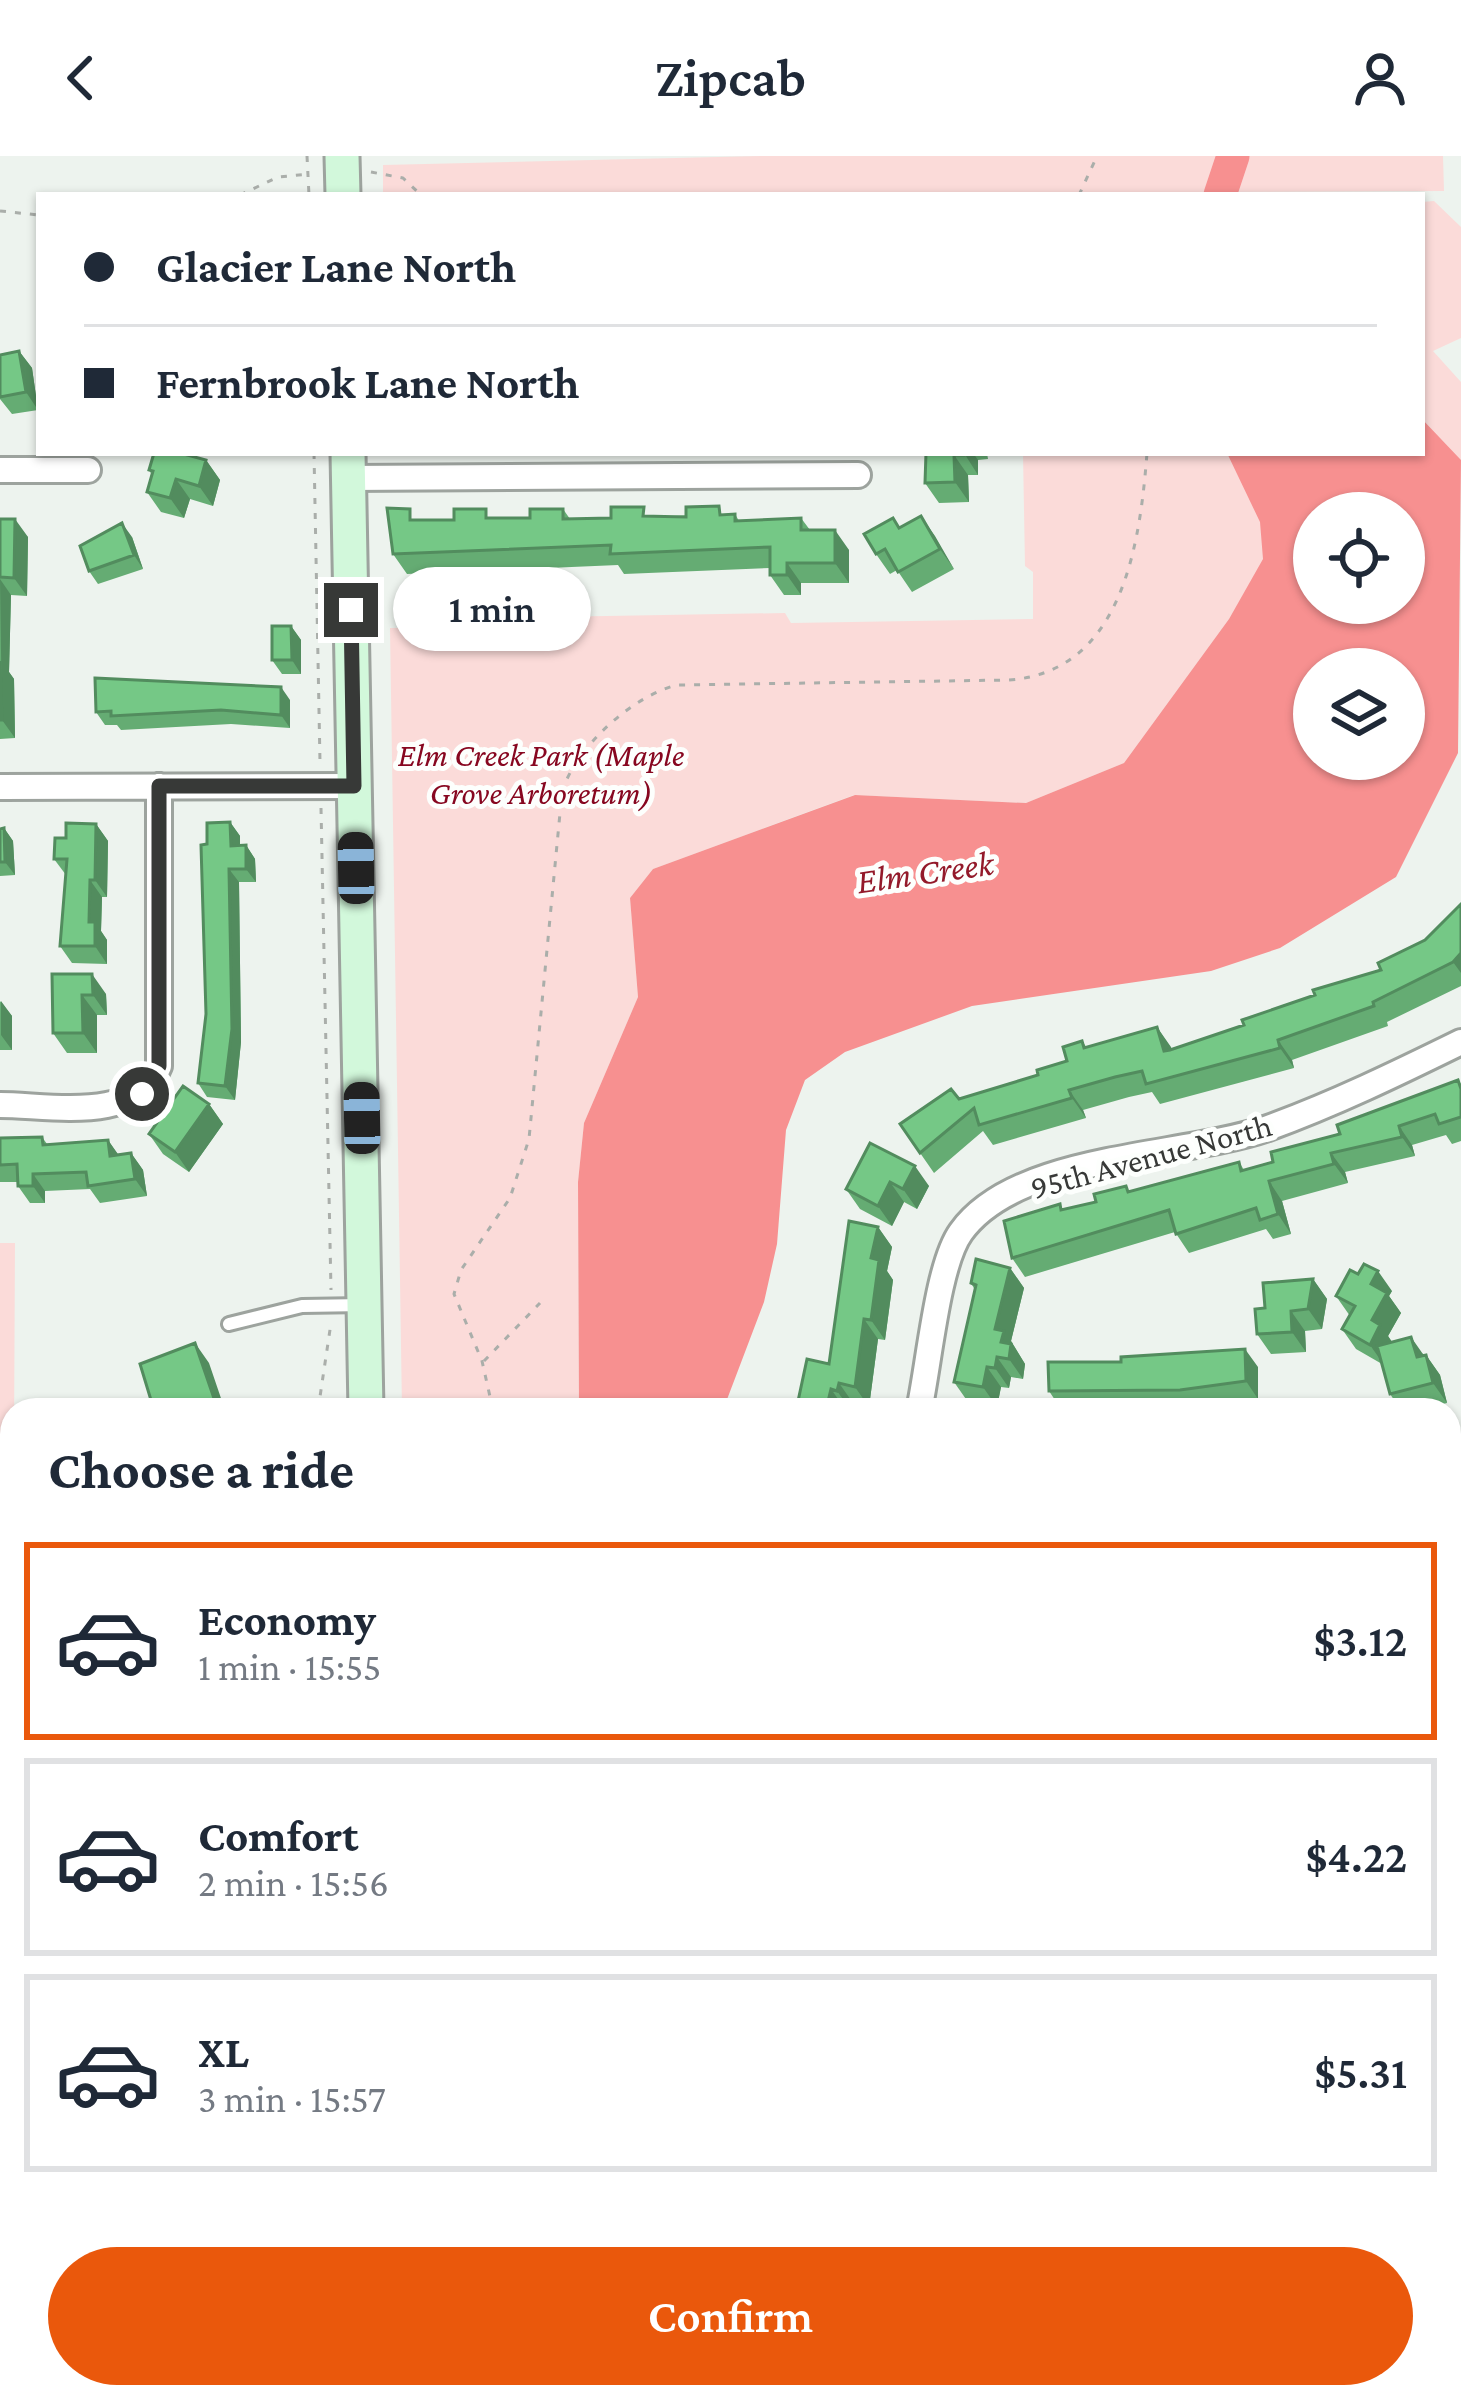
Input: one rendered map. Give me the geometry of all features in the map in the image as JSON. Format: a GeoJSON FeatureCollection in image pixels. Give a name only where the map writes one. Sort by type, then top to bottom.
{"type":"FeatureCollection","features":[{"type":"Feature","properties":{"kind":"street"},"geometry":{"type":"LineString","coordinates":[[344,192],[356,164]]}},
{"type":"Feature","properties":{"kind":"street"},"geometry":{"type":"LineString","coordinates":[[364,1398],[348,1305],[337,786],[348,466],[858,476]]}},
{"type":"Feature","properties":{"kind":"street"},"geometry":{"type":"LineString","coordinates":[[0,470],[88,470]]}},
{"type":"Feature","properties":{"kind":"street"},"geometry":{"type":"LineString","coordinates":[[0,1105],[108,1105],[142,1094],[153,1081],[159,1066],[159,786]]}},
{"type":"Feature","properties":{"kind":"street"},"geometry":{"type":"LineString","coordinates":[[0,788],[337,786]]}},
{"type":"Feature","properties":{"kind":"street","name":"95th Avenue North"},"geometry":{"type":"LineString","coordinates":[[921,1398],[945,1268],[952,1247],[976,1216],[1056,1177],[1268,1128],[1461,1042]]}},
{"type":"Feature","properties":{"kind":"lane"},"geometry":{"type":"LineString","coordinates":[[230,1324],[266,1313],[348,1305]]}},
{"type":"Feature","properties":{"kind":"path"},"geometry":{"type":"LineString","coordinates":[[308,156],[309,192]]}},
{"type":"Feature","properties":{"kind":"path"},"geometry":{"type":"LineString","coordinates":[[1079,192],[1097,156]]}},
{"type":"Feature","properties":{"kind":"path"},"geometry":{"type":"LineString","coordinates":[[356,164],[403,178],[418,192]]}},
{"type":"Feature","properties":{"kind":"path"},"geometry":{"type":"LineString","coordinates":[[246,192],[278,177],[309,174]]}},
{"type":"Feature","properties":{"kind":"path"},"geometry":{"type":"LineString","coordinates":[[0,211],[36,215]]}},
{"type":"Feature","properties":{"kind":"path"},"geometry":{"type":"LineString","coordinates":[[314,456],[337,786],[348,1305],[321,1398]]}},
{"type":"Feature","properties":{"kind":"path"},"geometry":{"type":"LineString","coordinates":[[490,1398],[482,1361],[458,1310],[456,1283],[511,1198],[525,1155],[538,1083],[562,792],[578,758],[630,710],[669,686],[1009,680],[1059,664],[1115,612],[1129,573],[1147,456]]}},
{"type":"Feature","properties":{"kind":"path"},"geometry":{"type":"LineString","coordinates":[[482,1361],[505,1345],[540,1303]]}},
{"type":"Feature","properties":{"kind":"green space"},"geometry":{"type":"Polygon","coordinates":[[[760,156],[1443,156],[1444,191],[383,192],[383,165],[760,156]]]}},
{"type":"Feature","properties":{"kind":"green space"},"geometry":{"type":"Polygon","coordinates":[[[1434,201],[1461,227],[1461,338],[1433,351],[1461,382],[1461,460],[1425,422],[1425,202],[1434,201]]]}},
{"type":"Feature","properties":{"kind":"green space","name":"Elm Creek Park (Maple Grove Arboretum)"},"geometry":{"type":"Polygon","coordinates":[[[1023,456],[1229,456],[1250,490],[1262,528],[1264,559],[1229,619],[1124,763],[1026,803],[854,795],[653,869],[630,898],[638,997],[584,1123],[578,1182],[579,1398],[402,1398],[390,628],[547,626],[549,617],[785,613],[791,623],[1033,619],[1033,572],[1025,566],[1023,456]]]}},
{"type":"Feature","properties":{"kind":"green space"},"geometry":{"type":"Polygon","coordinates":[[[0,1243],[15,1243],[14,1398],[0,1398],[0,1243]]]}},
{"type":"Feature","properties":{"kind":"water"},"geometry":{"type":"Polygon","coordinates":[[[1425,422],[1461,460],[1458,753],[1396,877],[1280,948],[1211,971],[972,1006],[845,1052],[805,1080],[786,1130],[777,1244],[764,1302],[728,1398],[579,1398],[578,1182],[584,1123],[638,997],[630,898],[653,869],[855,795],[1026,803],[1124,763],[1229,619],[1263,559],[1260,522],[1228,456],[1425,456],[1425,422]]]}},
{"type":"Feature","properties":{"kind":"building"},"geometry":{"type":"Polygon","coordinates":[[[19,351],[26,392],[0,397],[0,355],[19,351]]]}},
{"type":"Feature","properties":{"kind":"building"},"geometry":{"type":"Polygon","coordinates":[[[153,456],[206,460],[199,486],[176,479],[170,498],[147,492],[153,471],[149,470],[153,456]]]}},
{"type":"Feature","properties":{"kind":"building"},"geometry":{"type":"Polygon","coordinates":[[[926,456],[954,456],[955,482],[925,483],[926,456]]]}},
{"type":"Feature","properties":{"kind":"building"},"geometry":{"type":"Polygon","coordinates":[[[719,506],[720,515],[735,514],[735,521],[801,518],[801,530],[835,530],[835,563],[787,563],[787,575],[770,575],[770,547],[610,554],[611,545],[393,554],[387,508],[410,509],[410,520],[454,520],[454,509],[486,509],[486,518],[530,518],[530,509],[563,509],[563,519],[611,518],[611,507],[644,507],[643,516],[686,517],[686,507],[719,506]]]}},
{"type":"Feature","properties":{"kind":"building"},"geometry":{"type":"Polygon","coordinates":[[[921,516],[940,549],[898,572],[885,549],[876,554],[864,534],[893,518],[899,528],[921,516]]]}},
{"type":"Feature","properties":{"kind":"building"},"geometry":{"type":"Polygon","coordinates":[[[0,519],[15,519],[14,578],[0,577],[0,519]]]}},
{"type":"Feature","properties":{"kind":"building"},"geometry":{"type":"Polygon","coordinates":[[[122,523],[134,555],[89,571],[80,546],[122,523]]]}},
{"type":"Feature","properties":{"kind":"building"},"geometry":{"type":"Polygon","coordinates":[[[272,626],[291,626],[292,660],[272,660],[272,626]]]}},
{"type":"Feature","properties":{"kind":"building"},"geometry":{"type":"Polygon","coordinates":[[[95,678],[281,687],[281,715],[221,710],[111,716],[111,711],[96,712],[95,678]]]}},
{"type":"Feature","properties":{"kind":"building"},"geometry":{"type":"Polygon","coordinates":[[[230,822],[231,846],[246,845],[246,869],[229,869],[232,1029],[225,1086],[198,1083],[206,1014],[201,845],[207,844],[207,823],[230,822]]]}},
{"type":"Feature","properties":{"kind":"building"},"geometry":{"type":"Polygon","coordinates":[[[66,823],[96,824],[89,922],[95,922],[95,946],[60,946],[67,859],[54,859],[55,838],[66,838],[66,823]]]}},
{"type":"Feature","properties":{"kind":"building"},"geometry":{"type":"Polygon","coordinates":[[[4,828],[5,862],[0,862],[0,829],[4,828]]]}},
{"type":"Feature","properties":{"kind":"building"},"geometry":{"type":"Polygon","coordinates":[[[1461,904],[1461,953],[1453,962],[1373,1002],[1374,1006],[1278,1040],[1280,1048],[1146,1084],[1142,1071],[1115,1077],[1069,1090],[1072,1098],[979,1125],[974,1108],[920,1153],[900,1124],[951,1089],[959,1099],[1038,1075],[1037,1070],[1067,1061],[1063,1047],[1082,1041],[1084,1048],[1157,1027],[1164,1051],[1244,1025],[1242,1020],[1315,995],[1313,990],[1381,970],[1378,963],[1425,940],[1461,904]]]}},
{"type":"Feature","properties":{"kind":"building"},"geometry":{"type":"Polygon","coordinates":[[[52,974],[92,974],[93,995],[82,995],[83,1033],[53,1033],[52,974]]]}},
{"type":"Feature","properties":{"kind":"building"},"geometry":{"type":"Polygon","coordinates":[[[1458,1080],[1461,1117],[1439,1124],[1435,1114],[1399,1126],[1402,1137],[1331,1153],[1334,1164],[1269,1181],[1278,1214],[1260,1220],[1256,1208],[1176,1234],[1169,1210],[1012,1258],[1004,1221],[1060,1204],[1061,1210],[1096,1202],[1094,1194],[1126,1186],[1128,1192],[1239,1162],[1241,1171],[1273,1162],[1271,1152],[1340,1134],[1337,1125],[1458,1080]]]}},
{"type":"Feature","properties":{"kind":"building"},"geometry":{"type":"Polygon","coordinates":[[[183,1086],[209,1104],[175,1152],[149,1134],[183,1086]]]}},
{"type":"Feature","properties":{"kind":"building"},"geometry":{"type":"Polygon","coordinates":[[[42,1137],[43,1145],[108,1140],[110,1156],[131,1153],[135,1179],[88,1186],[86,1172],[33,1174],[33,1186],[18,1186],[17,1164],[0,1165],[0,1138],[42,1137]]]}},
{"type":"Feature","properties":{"kind":"building"},"geometry":{"type":"Polygon","coordinates":[[[870,1143],[915,1166],[903,1189],[890,1182],[878,1206],[846,1189],[870,1143]]]}},
{"type":"Feature","properties":{"kind":"building"},"geometry":{"type":"Polygon","coordinates":[[[849,1221],[878,1227],[871,1258],[879,1260],[871,1320],[864,1319],[855,1387],[839,1383],[829,1398],[799,1398],[807,1359],[829,1364],[849,1221]]]}},
{"type":"Feature","properties":{"kind":"building"},"geometry":{"type":"Polygon","coordinates":[[[976,1259],[1010,1268],[995,1329],[1004,1331],[1001,1342],[1011,1344],[1009,1359],[997,1357],[995,1368],[987,1367],[983,1387],[954,1382],[976,1285],[971,1283],[976,1259]]]}},
{"type":"Feature","properties":{"kind":"building"},"geometry":{"type":"Polygon","coordinates":[[[1364,1264],[1378,1271],[1371,1284],[1387,1293],[1372,1320],[1380,1325],[1370,1345],[1342,1329],[1355,1306],[1336,1296],[1350,1270],[1358,1274],[1364,1264]]]}},
{"type":"Feature","properties":{"kind":"building"},"geometry":{"type":"Polygon","coordinates":[[[1313,1279],[1308,1309],[1291,1311],[1292,1332],[1257,1334],[1255,1309],[1265,1308],[1263,1283],[1313,1279]]]}},
{"type":"Feature","properties":{"kind":"building"},"geometry":{"type":"Polygon","coordinates":[[[1411,1337],[1417,1357],[1426,1355],[1433,1383],[1390,1394],[1377,1346],[1411,1337]]]}},
{"type":"Feature","properties":{"kind":"building"},"geometry":{"type":"Polygon","coordinates":[[[195,1343],[214,1398],[150,1398],[140,1364],[195,1343]]]}},
{"type":"Feature","properties":{"kind":"building"},"geometry":{"type":"Polygon","coordinates":[[[1245,1349],[1246,1381],[1180,1390],[1049,1391],[1048,1362],[1121,1362],[1121,1357],[1245,1349]]]}},
{"type":"Feature","properties":{"kind":"waterway","name":"Elm Creek"},"geometry":{"type":"LineString","coordinates":[[1221,192],[1233,156]]}},
{"type":"Feature","properties":{"kind":"route"},"geometry":{"type":"LineString","coordinates":[[142,1094],[159,1066],[159,786],[354,786],[351,610]]}}]}
